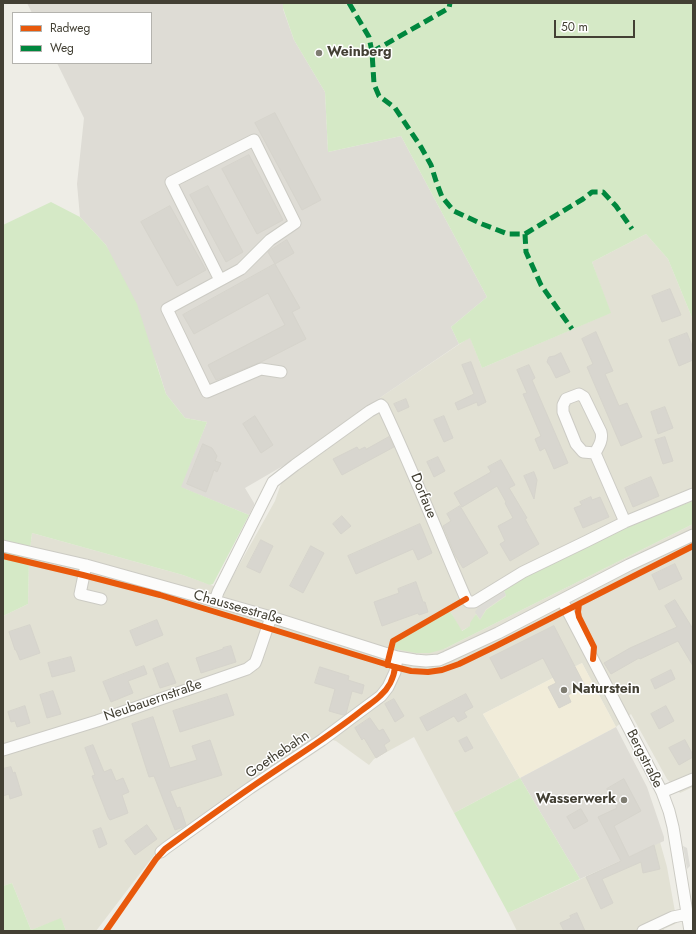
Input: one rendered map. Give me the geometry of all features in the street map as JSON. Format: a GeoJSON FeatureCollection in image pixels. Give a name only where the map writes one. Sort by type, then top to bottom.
{"type":"FeatureCollection","features":[{"type":"Feature","properties":{"kind":"street"},"geometry":{"type":"LineString","coordinates":[[220,280],[171,182],[254,140],[295,223],[270,240],[241,269],[167,308],[208,392],[261,369],[281,372]]}},
{"type":"Feature","properties":{"kind":"street"},"geometry":{"type":"LineString","coordinates":[[579,394],[584,397],[602,435],[601,442],[595,453],[583,452],[576,444],[563,412],[563,405],[566,400],[579,394]]}},
{"type":"Feature","properties":{"kind":"street","name":"Dorfaue"},"geometry":{"type":"LineString","coordinates":[[215,601],[272,482],[370,410],[380,405],[383,407],[414,474],[447,556],[466,599],[469,602],[474,602],[523,572],[625,522],[693,494]]}},
{"type":"Feature","properties":{"kind":"street"},"geometry":{"type":"LineString","coordinates":[[595,453],[625,522]]}},
{"type":"Feature","properties":{"kind":"street"},"geometry":{"type":"LineString","coordinates":[[562,600],[629,565],[693,535]]}},
{"type":"Feature","properties":{"kind":"street","name":"Chausseestraße"},"geometry":{"type":"LineString","coordinates":[[3,546],[86,564],[215,601],[397,657],[415,660],[439,660],[498,633],[562,600]]}},
{"type":"Feature","properties":{"kind":"street"},"geometry":{"type":"LineString","coordinates":[[86,564],[80,594],[101,599]]}},
{"type":"Feature","properties":{"kind":"street","name":"Bergstraße"},"geometry":{"type":"LineString","coordinates":[[562,600],[662,792],[674,827],[689,908],[690,931]]}},
{"type":"Feature","properties":{"kind":"street","name":"Neubauernstraße"},"geometry":{"type":"LineString","coordinates":[[3,750],[97,721],[246,669],[255,663],[271,618]]}},
{"type":"Feature","properties":{"kind":"street","name":"Goethebahn"},"geometry":{"type":"LineString","coordinates":[[161,852],[250,788],[339,728],[380,696],[388,687],[395,672],[397,657]]}},
{"type":"Feature","properties":{"kind":"street"},"geometry":{"type":"LineString","coordinates":[[662,792],[693,779]]}},
{"type":"Feature","properties":{"kind":"street"},"geometry":{"type":"LineString","coordinates":[[643,931],[689,908]]}},
{"type":"Feature","properties":{"kind":"shaded area"},"geometry":{"type":"Polygon","coordinates":[[[27,3],[283,3],[283,9],[294,40],[325,92],[328,152],[401,136],[487,297],[451,327],[459,344],[288,463],[245,488],[254,503],[249,515],[180,487],[207,422],[185,418],[166,394],[157,365],[106,245],[80,217],[77,184],[84,118],[57,64],[152,64],[152,12],[32,12],[27,3]]]}},
{"type":"Feature","properties":{"kind":"shaded area"},"geometry":{"type":"Polygon","coordinates":[[[646,234],[668,259],[693,320],[693,501],[625,526],[503,589],[506,596],[486,610],[480,621],[476,614],[471,626],[461,631],[450,611],[444,649],[693,524],[693,787],[680,793],[667,779],[631,714],[616,727],[582,663],[483,714],[520,778],[454,813],[414,737],[374,759],[369,765],[336,741],[320,736],[158,850],[96,931],[66,931],[61,919],[31,930],[12,883],[3,886],[3,616],[28,604],[29,558],[32,533],[183,575],[225,590],[275,501],[288,463],[384,395],[470,337],[482,368],[610,313],[592,262],[646,234]]]}},
{"type":"Feature","properties":{"kind":"shaded area"},"geometry":{"type":"Polygon","coordinates":[[[503,589],[506,595],[486,609],[480,619],[475,612],[481,603],[503,589]]]}},
{"type":"Feature","properties":{"kind":"shaded area"},"geometry":{"type":"Polygon","coordinates":[[[582,663],[616,727],[520,778],[483,714],[582,663]]]}},
{"type":"Feature","properties":{"kind":"shaded area"},"geometry":{"type":"Polygon","coordinates":[[[616,727],[647,787],[664,837],[664,841],[580,879],[520,778],[616,727]]]}},
{"type":"Feature","properties":{"kind":"shaded area"},"geometry":{"type":"Polygon","coordinates":[[[660,842],[667,867],[677,923],[664,929],[664,931],[517,931],[508,913],[660,842]]]}},
{"type":"Feature","properties":{"kind":"shaded area"},"geometry":{"type":"Polygon","coordinates":[[[683,846],[687,848],[690,866],[687,869],[683,846]]]}},
{"type":"Feature","properties":{"kind":"green space"},"geometry":{"type":"Polygon","coordinates":[[[283,3],[693,3],[693,320],[668,259],[646,234],[592,262],[611,313],[482,368],[470,338],[459,344],[451,327],[487,297],[401,136],[328,152],[325,92],[294,40],[283,8],[283,3]]]}},
{"type":"Feature","properties":{"kind":"green space"},"geometry":{"type":"Polygon","coordinates":[[[51,202],[80,217],[106,245],[137,304],[166,394],[185,418],[207,422],[181,487],[249,515],[213,584],[210,585],[183,575],[32,533],[29,558],[28,604],[3,616],[3,225],[51,202]]]}},
{"type":"Feature","properties":{"kind":"green space"},"geometry":{"type":"Polygon","coordinates":[[[693,501],[693,524],[444,649],[430,653],[416,653],[395,649],[394,647],[396,642],[450,611],[462,631],[470,626],[470,623],[476,614],[480,620],[486,610],[506,596],[503,588],[625,526],[693,501]]]}},
{"type":"Feature","properties":{"kind":"green space"},"geometry":{"type":"Polygon","coordinates":[[[520,778],[580,879],[508,913],[454,813],[520,778]]]}},
{"type":"Feature","properties":{"kind":"green space"},"geometry":{"type":"Polygon","coordinates":[[[12,883],[31,930],[61,918],[66,931],[3,931],[3,886],[12,883]]]}},
{"type":"Feature","properties":{"kind":"building"},"geometry":{"type":"Polygon","coordinates":[[[275,113],[321,200],[302,210],[255,123],[275,113]]]}},
{"type":"Feature","properties":{"kind":"building"},"geometry":{"type":"Polygon","coordinates":[[[249,155],[283,220],[257,234],[222,169],[249,155]]]}},
{"type":"Feature","properties":{"kind":"building"},"geometry":{"type":"Polygon","coordinates":[[[208,186],[243,252],[226,262],[190,195],[208,186]]]}},
{"type":"Feature","properties":{"kind":"building"},"geometry":{"type":"Polygon","coordinates":[[[170,206],[206,270],[177,286],[141,222],[170,206]]]}},
{"type":"Feature","properties":{"kind":"building"},"geometry":{"type":"Polygon","coordinates":[[[287,240],[294,253],[275,264],[268,252],[287,240]]]}},
{"type":"Feature","properties":{"kind":"building"},"geometry":{"type":"Polygon","coordinates":[[[275,264],[300,308],[292,312],[306,339],[261,362],[216,380],[208,365],[285,325],[268,293],[194,334],[183,315],[275,264]]]}},
{"type":"Feature","properties":{"kind":"building"},"geometry":{"type":"Polygon","coordinates":[[[670,289],[681,315],[662,322],[652,296],[670,289]]]}},
{"type":"Feature","properties":{"kind":"building"},"geometry":{"type":"Polygon","coordinates":[[[596,332],[613,371],[605,374],[619,406],[627,403],[642,437],[621,446],[587,367],[593,364],[582,339],[596,332]]]}},
{"type":"Feature","properties":{"kind":"building"},"geometry":{"type":"Polygon","coordinates":[[[687,333],[693,348],[693,360],[679,366],[669,340],[687,333]]]}},
{"type":"Feature","properties":{"kind":"building"},"geometry":{"type":"Polygon","coordinates":[[[561,353],[570,372],[556,378],[547,362],[549,357],[561,353]]]}},
{"type":"Feature","properties":{"kind":"building"},"geometry":{"type":"Polygon","coordinates":[[[471,362],[486,402],[478,406],[477,402],[458,410],[455,403],[474,394],[462,365],[471,362]]]}},
{"type":"Feature","properties":{"kind":"building"},"geometry":{"type":"Polygon","coordinates":[[[529,365],[535,378],[532,380],[568,463],[554,469],[545,448],[540,451],[535,439],[541,436],[523,394],[527,393],[517,370],[529,365]]]}},
{"type":"Feature","properties":{"kind":"building"},"geometry":{"type":"Polygon","coordinates":[[[406,399],[409,407],[398,412],[394,404],[406,399]]]}},
{"type":"Feature","properties":{"kind":"building"},"geometry":{"type":"Polygon","coordinates":[[[665,407],[673,428],[658,434],[651,412],[665,407]]]}},
{"type":"Feature","properties":{"kind":"building"},"geometry":{"type":"Polygon","coordinates":[[[255,416],[273,445],[261,453],[243,424],[255,416]]]}},
{"type":"Feature","properties":{"kind":"building"},"geometry":{"type":"Polygon","coordinates":[[[444,416],[453,438],[444,442],[434,420],[444,416]]]}},
{"type":"Feature","properties":{"kind":"building"},"geometry":{"type":"Polygon","coordinates":[[[389,437],[394,447],[342,475],[333,459],[357,447],[359,450],[365,447],[366,449],[389,437]]]}},
{"type":"Feature","properties":{"kind":"building"},"geometry":{"type":"Polygon","coordinates":[[[665,437],[673,461],[663,464],[655,440],[665,437]]]}},
{"type":"Feature","properties":{"kind":"building"},"geometry":{"type":"Polygon","coordinates":[[[203,444],[212,448],[217,456],[215,461],[221,463],[217,472],[214,470],[206,492],[187,484],[203,444]]]}},
{"type":"Feature","properties":{"kind":"building"},"geometry":{"type":"Polygon","coordinates":[[[438,457],[445,471],[434,477],[427,462],[438,457]]]}},
{"type":"Feature","properties":{"kind":"building"},"geometry":{"type":"Polygon","coordinates":[[[501,460],[515,485],[509,488],[527,518],[525,519],[539,544],[510,561],[500,544],[505,541],[498,526],[513,518],[497,486],[462,507],[454,493],[491,472],[488,467],[501,460]]]}},
{"type":"Feature","properties":{"kind":"building"},"geometry":{"type":"Polygon","coordinates":[[[534,472],[537,480],[534,499],[524,476],[534,472]]]}},
{"type":"Feature","properties":{"kind":"building"},"geometry":{"type":"Polygon","coordinates":[[[651,477],[659,496],[633,507],[625,488],[651,477]]]}},
{"type":"Feature","properties":{"kind":"building"},"geometry":{"type":"Polygon","coordinates":[[[591,497],[592,500],[600,497],[609,517],[583,528],[574,508],[582,505],[580,502],[591,497]]]}},
{"type":"Feature","properties":{"kind":"building"},"geometry":{"type":"Polygon","coordinates":[[[460,506],[488,553],[463,568],[455,555],[443,526],[451,521],[447,514],[460,506]]]}},
{"type":"Feature","properties":{"kind":"building"},"geometry":{"type":"Polygon","coordinates":[[[342,516],[351,526],[341,534],[333,524],[342,516]]]}},
{"type":"Feature","properties":{"kind":"building"},"geometry":{"type":"Polygon","coordinates":[[[420,524],[432,553],[418,560],[413,549],[356,574],[348,556],[420,524]]]}},
{"type":"Feature","properties":{"kind":"building"},"geometry":{"type":"Polygon","coordinates":[[[261,540],[273,546],[260,573],[247,567],[261,540]]]}},
{"type":"Feature","properties":{"kind":"building"},"geometry":{"type":"Polygon","coordinates":[[[311,546],[324,553],[303,593],[290,586],[311,546]]]}},
{"type":"Feature","properties":{"kind":"building"},"geometry":{"type":"Polygon","coordinates":[[[675,564],[682,579],[659,590],[652,575],[675,564]]]}},
{"type":"Feature","properties":{"kind":"building"},"geometry":{"type":"Polygon","coordinates":[[[416,582],[428,612],[419,615],[418,613],[382,626],[374,602],[399,593],[398,589],[416,582]]]}},
{"type":"Feature","properties":{"kind":"building"},"geometry":{"type":"Polygon","coordinates":[[[675,600],[693,629],[693,666],[678,641],[640,659],[639,658],[611,674],[604,663],[630,648],[677,627],[665,606],[675,600]]]}},
{"type":"Feature","properties":{"kind":"building"},"geometry":{"type":"Polygon","coordinates":[[[157,620],[163,635],[136,646],[130,631],[157,620]]]}},
{"type":"Feature","properties":{"kind":"building"},"geometry":{"type":"Polygon","coordinates":[[[30,625],[40,653],[20,660],[9,632],[30,625]]]}},
{"type":"Feature","properties":{"kind":"building"},"geometry":{"type":"Polygon","coordinates":[[[554,626],[585,686],[568,695],[571,702],[559,708],[548,687],[556,683],[543,658],[501,679],[490,658],[554,626]]]}},
{"type":"Feature","properties":{"kind":"building"},"geometry":{"type":"Polygon","coordinates":[[[231,646],[236,662],[201,673],[196,658],[231,646]]]}},
{"type":"Feature","properties":{"kind":"building"},"geometry":{"type":"Polygon","coordinates":[[[71,657],[75,671],[52,677],[48,663],[71,657]]]}},
{"type":"Feature","properties":{"kind":"building"},"geometry":{"type":"Polygon","coordinates":[[[168,663],[176,683],[160,688],[153,669],[168,663]]]}},
{"type":"Feature","properties":{"kind":"building"},"geometry":{"type":"Polygon","coordinates":[[[144,666],[147,674],[128,681],[133,693],[111,702],[103,682],[144,666]]]}},
{"type":"Feature","properties":{"kind":"building"},"geometry":{"type":"Polygon","coordinates":[[[320,667],[349,676],[348,680],[364,685],[362,694],[352,691],[346,714],[343,715],[329,711],[335,689],[315,683],[320,667]]]}},
{"type":"Feature","properties":{"kind":"building"},"geometry":{"type":"Polygon","coordinates":[[[671,670],[675,679],[655,689],[651,680],[671,670]]]}},
{"type":"Feature","properties":{"kind":"building"},"geometry":{"type":"Polygon","coordinates":[[[53,691],[61,714],[47,718],[40,695],[53,691]]]}},
{"type":"Feature","properties":{"kind":"building"},"geometry":{"type":"Polygon","coordinates":[[[227,694],[234,715],[180,732],[173,711],[227,694]]]}},
{"type":"Feature","properties":{"kind":"building"},"geometry":{"type":"Polygon","coordinates":[[[466,694],[473,707],[464,712],[467,717],[458,722],[454,716],[427,731],[420,718],[466,694]]]}},
{"type":"Feature","properties":{"kind":"building"},"geometry":{"type":"Polygon","coordinates":[[[394,699],[404,716],[395,722],[385,704],[394,699]]]}},
{"type":"Feature","properties":{"kind":"building"},"geometry":{"type":"Polygon","coordinates":[[[25,706],[30,723],[17,727],[15,721],[11,722],[8,712],[25,706]]]}},
{"type":"Feature","properties":{"kind":"building"},"geometry":{"type":"Polygon","coordinates":[[[666,706],[674,721],[659,729],[651,714],[666,706]]]}},
{"type":"Feature","properties":{"kind":"building"},"geometry":{"type":"Polygon","coordinates":[[[153,717],[170,768],[197,760],[192,746],[210,740],[222,775],[170,791],[177,808],[180,807],[186,825],[175,830],[154,776],[149,777],[132,724],[153,717]]]}},
{"type":"Feature","properties":{"kind":"building"},"geometry":{"type":"Polygon","coordinates":[[[370,718],[379,731],[383,729],[390,741],[384,745],[387,751],[376,758],[364,738],[362,740],[355,728],[370,718]]]}},
{"type":"Feature","properties":{"kind":"building"},"geometry":{"type":"Polygon","coordinates":[[[467,737],[473,748],[465,752],[459,741],[467,737]]]}},
{"type":"Feature","properties":{"kind":"building"},"geometry":{"type":"Polygon","coordinates":[[[685,740],[693,757],[679,765],[669,748],[685,740]]]}},
{"type":"Feature","properties":{"kind":"building"},"geometry":{"type":"Polygon","coordinates":[[[93,745],[104,772],[111,769],[116,781],[123,778],[129,792],[122,795],[128,813],[110,820],[92,776],[95,775],[85,748],[93,745]]]}},
{"type":"Feature","properties":{"kind":"building"},"geometry":{"type":"Polygon","coordinates":[[[11,767],[13,773],[15,772],[22,795],[10,799],[9,794],[3,796],[3,769],[11,767]]]}},
{"type":"Feature","properties":{"kind":"building"},"geometry":{"type":"Polygon","coordinates":[[[624,779],[641,811],[614,826],[629,857],[654,845],[660,869],[643,873],[641,862],[602,879],[613,903],[601,909],[586,877],[621,861],[598,817],[617,808],[607,789],[624,779]]]}},
{"type":"Feature","properties":{"kind":"building"},"geometry":{"type":"Polygon","coordinates":[[[581,809],[588,821],[574,829],[567,817],[581,809]]]}},
{"type":"Feature","properties":{"kind":"building"},"geometry":{"type":"Polygon","coordinates":[[[147,825],[157,839],[135,855],[125,841],[147,825]]]}},
{"type":"Feature","properties":{"kind":"building"},"geometry":{"type":"Polygon","coordinates":[[[101,828],[107,844],[99,848],[93,831],[101,828]]]}},
{"type":"Feature","properties":{"kind":"building"},"geometry":{"type":"Polygon","coordinates":[[[577,913],[585,931],[564,931],[560,923],[571,918],[570,916],[577,913]]]}},
{"type":"Feature","properties":{"kind":"marked path"},"geometry":{"type":"LineString","coordinates":[[349,3],[369,37],[372,52],[374,84],[379,96],[395,108],[421,147],[431,165],[442,197],[454,211],[508,234],[525,234],[592,192],[603,192],[616,206],[632,229]]}},
{"type":"Feature","properties":{"kind":"marked path"},"geometry":{"type":"LineString","coordinates":[[372,52],[449,8],[450,3]]}},
{"type":"Feature","properties":{"kind":"marked path"},"geometry":{"type":"LineString","coordinates":[[525,234],[526,252],[541,285],[572,329]]}},
{"type":"Feature","properties":{"kind":"cycle path"},"geometry":{"type":"LineString","coordinates":[[3,556],[160,595],[395,667],[411,671],[428,672],[442,670],[459,664],[693,546]]}},
{"type":"Feature","properties":{"kind":"cycle path"},"geometry":{"type":"LineString","coordinates":[[387,665],[393,641],[466,599]]}},
{"type":"Feature","properties":{"kind":"cycle path"},"geometry":{"type":"LineString","coordinates":[[579,604],[579,617],[594,647],[593,659]]}},
{"type":"Feature","properties":{"kind":"cycle path"},"geometry":{"type":"LineString","coordinates":[[106,931],[156,859],[165,849],[237,797],[332,733],[375,700],[388,687],[395,667]]}},
{"type":"Feature","properties":{"kind":"place","name":"Weinberg"},"geometry":{"type":"Point","coordinates":[319,53]}},
{"type":"Feature","properties":{"kind":"place","name":"Naturstein"},"geometry":{"type":"Point","coordinates":[564,690]}},
{"type":"Feature","properties":{"kind":"place","name":"Wasserwerk"},"geometry":{"type":"Point","coordinates":[624,800]}}]}
